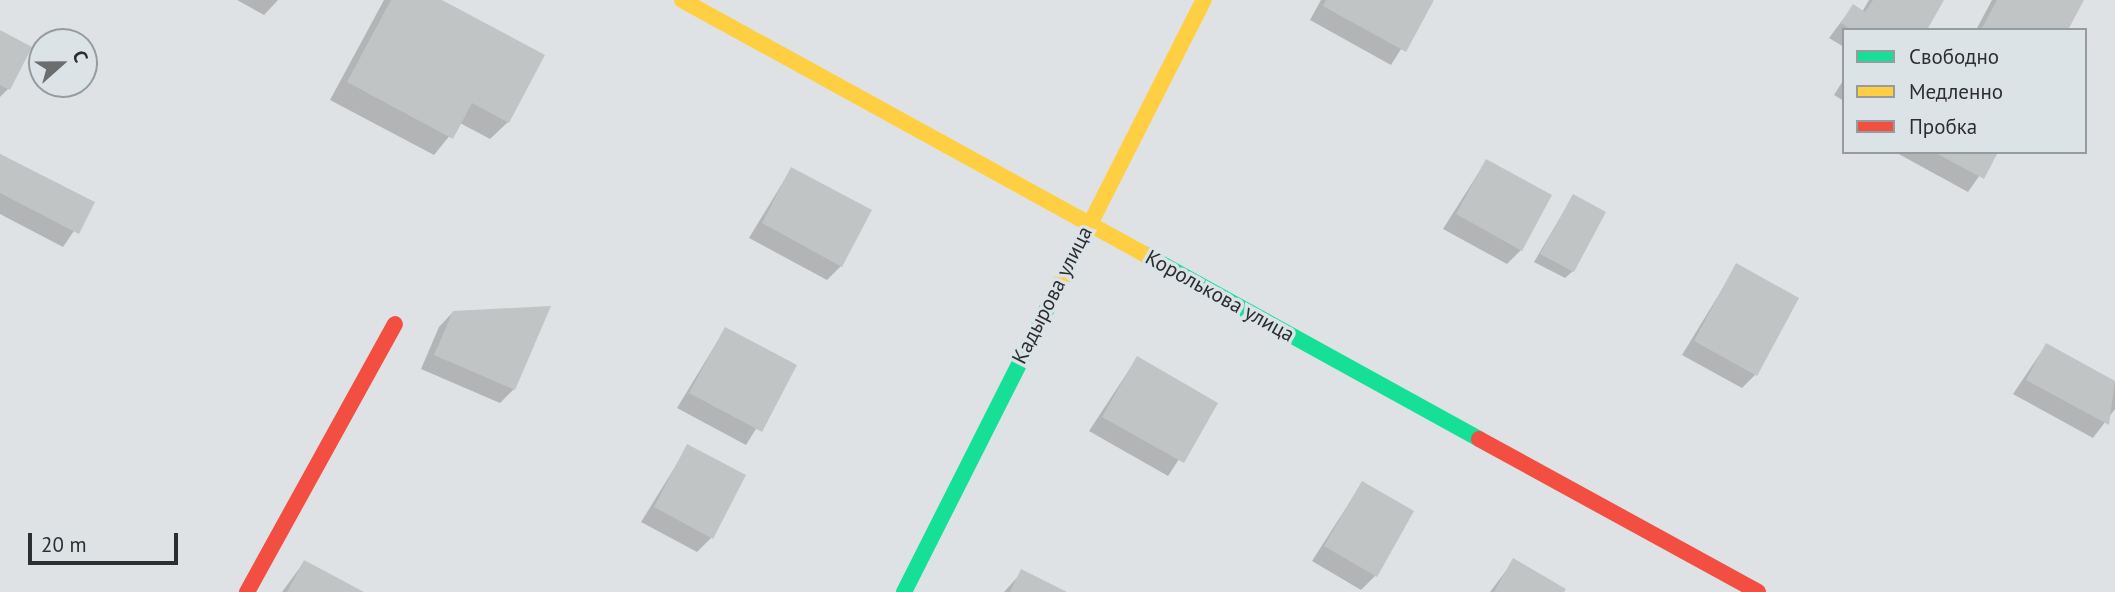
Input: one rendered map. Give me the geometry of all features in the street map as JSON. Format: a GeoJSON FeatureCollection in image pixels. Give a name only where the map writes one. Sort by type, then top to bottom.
{"type":"FeatureCollection","features":[{"type":"Feature","properties":{"kind":"street","name":"Королькова улица"},"geometry":{"type":"LineString","coordinates":[[682,0],[1758,592]]}},
{"type":"Feature","properties":{"kind":"street","name":"Кадырова улица"},"geometry":{"type":"LineString","coordinates":[[904,592],[1088,223],[1204,0]]}},
{"type":"Feature","properties":{"kind":"street"},"geometry":{"type":"LineString","coordinates":[[247,592],[395,324]]}},
{"type":"Feature","properties":{"kind":"building"},"geometry":{"type":"Polygon","coordinates":[[[391,0],[442,0],[545,55],[509,123],[472,103],[453,139],[347,82],[391,0]]]}},
{"type":"Feature","properties":{"kind":"building"},"geometry":{"type":"Polygon","coordinates":[[[1326,0],[1434,0],[1406,52],[1323,6],[1326,0]]]}},
{"type":"Feature","properties":{"kind":"building"},"geometry":{"type":"Polygon","coordinates":[[[1873,0],[1944,0],[1928,28],[1849,28],[1841,23],[1853,4],[1865,12],[1873,0]]]}},
{"type":"Feature","properties":{"kind":"building"},"geometry":{"type":"Polygon","coordinates":[[[1997,0],[2084,0],[2069,28],[1982,28],[1997,0]]]}},
{"type":"Feature","properties":{"kind":"building"},"geometry":{"type":"Polygon","coordinates":[[[0,30],[28,45],[28,55],[10,90],[0,85],[0,30]]]}},
{"type":"Feature","properties":{"kind":"building"},"geometry":{"type":"Polygon","coordinates":[[[0,154],[95,202],[79,234],[0,193],[0,154]]]}},
{"type":"Feature","properties":{"kind":"building"},"geometry":{"type":"Polygon","coordinates":[[[1938,154],[1997,154],[1984,179],[1938,154]]]}},
{"type":"Feature","properties":{"kind":"building"},"geometry":{"type":"Polygon","coordinates":[[[1486,159],[1552,195],[1522,251],[1456,214],[1486,159]]]}},
{"type":"Feature","properties":{"kind":"building"},"geometry":{"type":"Polygon","coordinates":[[[791,167],[872,210],[842,267],[762,223],[791,167]]]}},
{"type":"Feature","properties":{"kind":"building"},"geometry":{"type":"Polygon","coordinates":[[[1573,194],[1606,212],[1574,272],[1540,254],[1573,194]]]}},
{"type":"Feature","properties":{"kind":"building"},"geometry":{"type":"Polygon","coordinates":[[[1736,263],[1799,298],[1757,376],[1694,341],[1736,263]]]}},
{"type":"Feature","properties":{"kind":"building"},"geometry":{"type":"Polygon","coordinates":[[[551,306],[515,390],[434,355],[453,311],[551,306]]]}},
{"type":"Feature","properties":{"kind":"building"},"geometry":{"type":"Polygon","coordinates":[[[725,327],[797,365],[762,432],[689,393],[725,327]]]}},
{"type":"Feature","properties":{"kind":"building"},"geometry":{"type":"Polygon","coordinates":[[[2046,343],[2115,381],[2109,425],[2026,380],[2046,343]]]}},
{"type":"Feature","properties":{"kind":"building"},"geometry":{"type":"Polygon","coordinates":[[[1137,356],[1218,403],[1184,463],[1102,417],[1137,356]]]}},
{"type":"Feature","properties":{"kind":"building"},"geometry":{"type":"Polygon","coordinates":[[[687,444],[746,475],[713,539],[654,507],[687,444]]]}},
{"type":"Feature","properties":{"kind":"building"},"geometry":{"type":"Polygon","coordinates":[[[1362,481],[1414,511],[1377,577],[1324,546],[1362,481]]]}},
{"type":"Feature","properties":{"kind":"building"},"geometry":{"type":"Polygon","coordinates":[[[1513,558],[1566,589],[1564,592],[1494,592],[1513,558]]]}},
{"type":"Feature","properties":{"kind":"building"},"geometry":{"type":"Polygon","coordinates":[[[304,560],[364,592],[287,592],[304,560]]]}},
{"type":"Feature","properties":{"kind":"building"},"geometry":{"type":"Polygon","coordinates":[[[1021,569],[1067,592],[1010,592],[1021,569]]]}},
{"type":"Feature","properties":{"kind":"traffic: fast"},"geometry":{"type":"LineString","coordinates":[[1144,254],[1479,439]]}},
{"type":"Feature","properties":{"kind":"traffic: fast"},"geometry":{"type":"LineString","coordinates":[[904,592],[1053,297]]}},
{"type":"Feature","properties":{"kind":"traffic: slow"},"geometry":{"type":"LineString","coordinates":[[682,0],[1144,254]]}},
{"type":"Feature","properties":{"kind":"traffic: slow"},"geometry":{"type":"LineString","coordinates":[[1053,297],[1204,0]]}},
{"type":"Feature","properties":{"kind":"traffic: jam"},"geometry":{"type":"LineString","coordinates":[[247,592],[395,324]]}},
{"type":"Feature","properties":{"kind":"traffic: jam"},"geometry":{"type":"LineString","coordinates":[[1479,439],[1758,592]]}}]}
